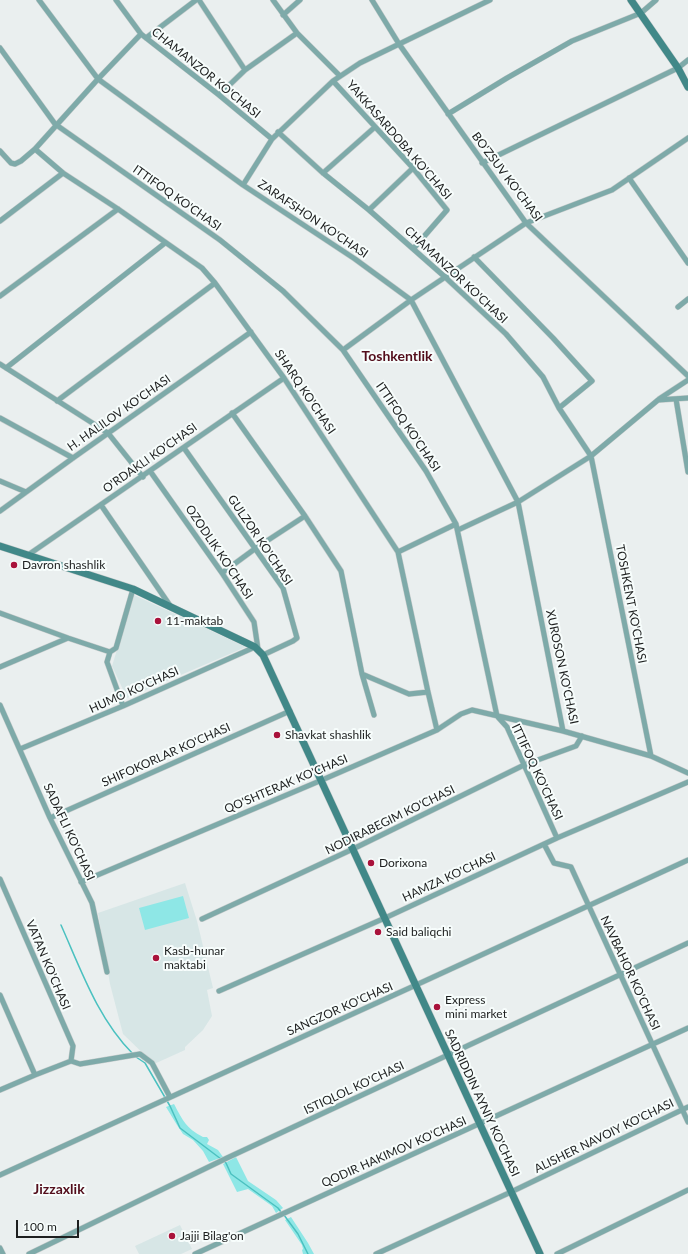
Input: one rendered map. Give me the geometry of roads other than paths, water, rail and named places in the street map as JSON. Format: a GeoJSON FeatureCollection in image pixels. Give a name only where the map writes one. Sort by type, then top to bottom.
{"type":"FeatureCollection","features":[{"type":"Feature","properties":{"kind":"street","name":"ZARAFSHON KO'CHASI"},"geometry":{"type":"LineString","coordinates":[[39,0],[98,78],[243,185],[355,260],[411,300],[518,502]]}},
{"type":"Feature","properties":{"kind":"street","name":"CHAMANZOR KO'CHASI"},"geometry":{"type":"LineString","coordinates":[[116,0],[141,34],[272,139]]}},
{"type":"Feature","properties":{"kind":"street"},"geometry":{"type":"LineString","coordinates":[[146,38],[197,0],[245,70]]}},
{"type":"Feature","properties":{"kind":"street","name":"YAKKASARDOBA KO'CHASI"},"geometry":{"type":"LineString","coordinates":[[273,0],[297,33],[340,76]]}},
{"type":"Feature","properties":{"kind":"street"},"geometry":{"type":"LineString","coordinates":[[283,15],[300,0]]}},
{"type":"Feature","properties":{"kind":"street","name":"BO'ZSUV KO'CHASI"},"geometry":{"type":"LineString","coordinates":[[372,0],[399,44],[526,223],[688,376]]}},
{"type":"Feature","properties":{"kind":"street"},"geometry":{"type":"LineString","coordinates":[[243,185],[278,132],[333,81],[360,63],[490,0]]}},
{"type":"Feature","properties":{"kind":"street"},"geometry":{"type":"LineString","coordinates":[[631,0],[678,68],[688,87]]}},
{"type":"Feature","properties":{"kind":"street"},"geometry":{"type":"LineString","coordinates":[[448,114],[572,41],[641,13],[656,0]]}},
{"type":"Feature","properties":{"kind":"street"},"geometry":{"type":"LineString","coordinates":[[219,95],[245,70],[297,33]]}},
{"type":"Feature","properties":{"kind":"street"},"geometry":{"type":"LineString","coordinates":[[0,151],[11,163],[15,164],[21,161],[35,149],[98,78],[141,34]]}},
{"type":"Feature","properties":{"kind":"street","name":"ITTIFOQ KO'CHASI"},"geometry":{"type":"LineString","coordinates":[[0,48],[56,124],[220,240],[283,291],[343,350],[426,471],[456,524],[497,716],[507,727],[557,838]]}},
{"type":"Feature","properties":{"kind":"street"},"geometry":{"type":"LineString","coordinates":[[482,163],[678,68],[688,60]]}},
{"type":"Feature","properties":{"kind":"street","name":"YAKKASARDOBA KO'CHASI"},"geometry":{"type":"LineString","coordinates":[[333,81],[413,168],[447,210],[414,248]]}},
{"type":"Feature","properties":{"kind":"street"},"geometry":{"type":"LineString","coordinates":[[323,173],[375,127]]}},
{"type":"Feature","properties":{"kind":"street","name":"CHAMANZOR KO'CHASI"},"geometry":{"type":"LineString","coordinates":[[278,132],[323,173],[414,248],[506,334],[543,377],[560,408],[591,456]]}},
{"type":"Feature","properties":{"kind":"street"},"geometry":{"type":"LineString","coordinates":[[343,350],[411,300],[526,223],[612,190],[688,138]]}},
{"type":"Feature","properties":{"kind":"street","name":"SHARQ KO'CHASI"},"geometry":{"type":"LineString","coordinates":[[35,149],[63,173],[118,209],[202,268],[215,283],[284,378],[398,552],[437,730]]}},
{"type":"Feature","properties":{"kind":"street"},"geometry":{"type":"LineString","coordinates":[[369,210],[413,168]]}},
{"type":"Feature","properties":{"kind":"street"},"geometry":{"type":"LineString","coordinates":[[0,221],[63,173]]}},
{"type":"Feature","properties":{"kind":"street"},"geometry":{"type":"LineString","coordinates":[[629,178],[688,263]]}},
{"type":"Feature","properties":{"kind":"street"},"geometry":{"type":"LineString","coordinates":[[0,296],[118,209]]}},
{"type":"Feature","properties":{"kind":"street"},"geometry":{"type":"LineString","coordinates":[[6,368],[165,243]]}},
{"type":"Feature","properties":{"kind":"street"},"geometry":{"type":"LineString","coordinates":[[474,258],[553,338],[592,381],[560,408]]}},
{"type":"Feature","properties":{"kind":"street"},"geometry":{"type":"LineString","coordinates":[[57,401],[215,283]]}},
{"type":"Feature","properties":{"kind":"street"},"geometry":{"type":"LineString","coordinates":[[678,307],[688,299]]}},
{"type":"Feature","properties":{"kind":"street","name":"H. HALILOV KO'CHASI"},"geometry":{"type":"LineString","coordinates":[[0,511],[250,332]]}},
{"type":"Feature","properties":{"kind":"street"},"geometry":{"type":"LineString","coordinates":[[0,364],[108,433],[143,477]]}},
{"type":"Feature","properties":{"kind":"street","name":"O'RDAKLI KO'CHASI"},"geometry":{"type":"LineString","coordinates":[[28,555],[143,477],[232,413],[284,378]]}},
{"type":"Feature","properties":{"kind":"street"},"geometry":{"type":"LineString","coordinates":[[458,530],[518,502],[591,456],[658,400],[688,380]]}},
{"type":"Feature","properties":{"kind":"street"},"geometry":{"type":"LineString","coordinates":[[658,400],[688,398]]}},
{"type":"Feature","properties":{"kind":"street"},"geometry":{"type":"LineString","coordinates":[[676,399],[688,472]]}},
{"type":"Feature","properties":{"kind":"street"},"geometry":{"type":"LineString","coordinates":[[232,413],[305,516],[341,571],[362,674],[374,715]]}},
{"type":"Feature","properties":{"kind":"street"},"geometry":{"type":"LineString","coordinates":[[0,418],[73,458]]}},
{"type":"Feature","properties":{"kind":"street","name":"GULZOR KO'CHASI"},"geometry":{"type":"LineString","coordinates":[[184,448],[283,588],[297,638],[293,642],[259,650]]}},
{"type":"Feature","properties":{"kind":"street","name":"TOSHKENT KO'CHASI"},"geometry":{"type":"LineString","coordinates":[[591,456],[651,756]]}},
{"type":"Feature","properties":{"kind":"street","name":"OZODLIK KO'CHASI"},"geometry":{"type":"LineString","coordinates":[[150,471],[222,573],[254,622],[259,650]]}},
{"type":"Feature","properties":{"kind":"street"},"geometry":{"type":"LineString","coordinates":[[0,481],[26,492]]}},
{"type":"Feature","properties":{"kind":"street","name":"XUROSON KO'CHASI"},"geometry":{"type":"LineString","coordinates":[[518,502],[564,731],[651,756],[688,773]]}},
{"type":"Feature","properties":{"kind":"street"},"geometry":{"type":"LineString","coordinates":[[101,505],[172,608]]}},
{"type":"Feature","properties":{"kind":"street"},"geometry":{"type":"LineString","coordinates":[[222,573],[256,548],[305,516]]}},
{"type":"Feature","properties":{"kind":"street"},"geometry":{"type":"LineString","coordinates":[[398,552],[456,524]]}},
{"type":"Feature","properties":{"kind":"street"},"geometry":{"type":"LineString","coordinates":[[0,546],[133,589],[259,650]]}},
{"type":"Feature","properties":{"kind":"street"},"geometry":{"type":"LineString","coordinates":[[123,706],[107,662],[110,652],[116,648],[133,589]]}},
{"type":"Feature","properties":{"kind":"street"},"geometry":{"type":"LineString","coordinates":[[0,613],[110,652]]}},
{"type":"Feature","properties":{"kind":"street"},"geometry":{"type":"LineString","coordinates":[[0,666],[68,638]]}},
{"type":"Feature","properties":{"kind":"street","name":"HUMO KO'CHASI"},"geometry":{"type":"LineString","coordinates":[[20,750],[259,650]]}},
{"type":"Feature","properties":{"kind":"street","name":"SADRIDDIN AYNIY KO'CHASI"},"geometry":{"type":"LineString","coordinates":[[259,650],[290,711],[510,1192],[540,1254]]}},
{"type":"Feature","properties":{"kind":"street"},"geometry":{"type":"LineString","coordinates":[[362,674],[409,694],[428,692]]}},
{"type":"Feature","properties":{"kind":"street","name":"SADAFLI KO'CHASI"},"geometry":{"type":"LineString","coordinates":[[0,705],[50,818],[92,903],[107,972]]}},
{"type":"Feature","properties":{"kind":"street","name":"QO'SHTERAK KO'CHASI"},"geometry":{"type":"LineString","coordinates":[[81,882],[437,730],[461,714],[472,710],[564,731]]}},
{"type":"Feature","properties":{"kind":"street","name":"SHIFOKORLAR KO'CHASI"},"geometry":{"type":"LineString","coordinates":[[50,818],[290,711]]}},
{"type":"Feature","properties":{"kind":"street","name":"NODIRABEGIM KO'CHASI"},"geometry":{"type":"LineString","coordinates":[[202,919],[354,849],[524,765],[576,746],[582,736]]}},
{"type":"Feature","properties":{"kind":"street","name":"HAMZA KO'CHASI"},"geometry":{"type":"LineString","coordinates":[[219,991],[385,918],[557,838],[688,782]]}},
{"type":"Feature","properties":{"kind":"street","name":"NAVBAHOR KO'CHASI"},"geometry":{"type":"LineString","coordinates":[[544,844],[554,864],[571,867],[688,1122]]}},
{"type":"Feature","properties":{"kind":"street","name":"SANGZOR KO'CHASI"},"geometry":{"type":"LineString","coordinates":[[0,1175],[688,860]]}},
{"type":"Feature","properties":{"kind":"street","name":"VATAN KO'CHASI"},"geometry":{"type":"LineString","coordinates":[[0,879],[73,1046],[71,1061]]}},
{"type":"Feature","properties":{"kind":"street","name":"ISTIQLOL KO'CHASI"},"geometry":{"type":"LineString","coordinates":[[29,1254],[227,1158],[688,943]]}},
{"type":"Feature","properties":{"kind":"street"},"geometry":{"type":"LineString","coordinates":[[0,994],[35,1075]]}},
{"type":"Feature","properties":{"kind":"street","name":"QODIR HAKIMOV KO'CHASI"},"geometry":{"type":"LineString","coordinates":[[195,1254],[688,1028]]}},
{"type":"Feature","properties":{"kind":"street"},"geometry":{"type":"LineString","coordinates":[[0,1090],[71,1061],[80,1064],[140,1054],[152,1063],[170,1097]]}},
{"type":"Feature","properties":{"kind":"street","name":"ALISHER NAVOIY KO'CHASI"},"geometry":{"type":"LineString","coordinates":[[376,1254],[688,1107]]}},
{"type":"Feature","properties":{"kind":"street"},"geometry":{"type":"LineString","coordinates":[[556,1254],[688,1190]]}},
{"type":"Feature","properties":{"kind":"street"},"geometry":{"type":"LineString","coordinates":[[0,1248],[3,1254]]}},
{"type":"Feature","properties":{"kind":"waterway"},"geometry":{"type":"LineString","coordinates":[[61,925],[83,976],[100,1010],[121,1040],[133,1054]]}},
{"type":"Feature","properties":{"kind":"waterway"},"geometry":{"type":"LineString","coordinates":[[136,1057],[145,1063],[170,1106],[180,1128],[221,1159]]}},
{"type":"Feature","properties":{"kind":"waterway"},"geometry":{"type":"LineString","coordinates":[[224,1161],[231,1174],[278,1208],[281,1212]]}},
{"type":"Feature","properties":{"kind":"waterway"},"geometry":{"type":"LineString","coordinates":[[284,1215],[298,1234],[308,1254]]}},
{"type":"Feature","properties":{"kind":"place","name":"Davron shashlik"},"geometry":{"type":"Point","coordinates":[14,565]}},
{"type":"Feature","properties":{"kind":"place","name":"11-maktab"},"geometry":{"type":"Point","coordinates":[158,621]}},
{"type":"Feature","properties":{"kind":"place","name":"Shavkat shashlik"},"geometry":{"type":"Point","coordinates":[277,735]}},
{"type":"Feature","properties":{"kind":"place","name":"Dorixona"},"geometry":{"type":"Point","coordinates":[371,863]}},
{"type":"Feature","properties":{"kind":"place","name":"Said baliqchi"},"geometry":{"type":"Point","coordinates":[378,932]}},
{"type":"Feature","properties":{"kind":"place","name":"Kasb-hunar maktabi"},"geometry":{"type":"Point","coordinates":[156,958]}},
{"type":"Feature","properties":{"kind":"place","name":"Express mini market"},"geometry":{"type":"Point","coordinates":[437,1007]}},
{"type":"Feature","properties":{"kind":"place","name":"Jajji Bilag'on"},"geometry":{"type":"Point","coordinates":[172,1236]}},
{"type":"Feature","properties":{"kind":"district","name":"Toshkentlik"},"geometry":{"type":"Point","coordinates":[397,356]}},
{"type":"Feature","properties":{"kind":"district","name":"Jizzaxlik"},"geometry":{"type":"Point","coordinates":[59,1189]}}]}
